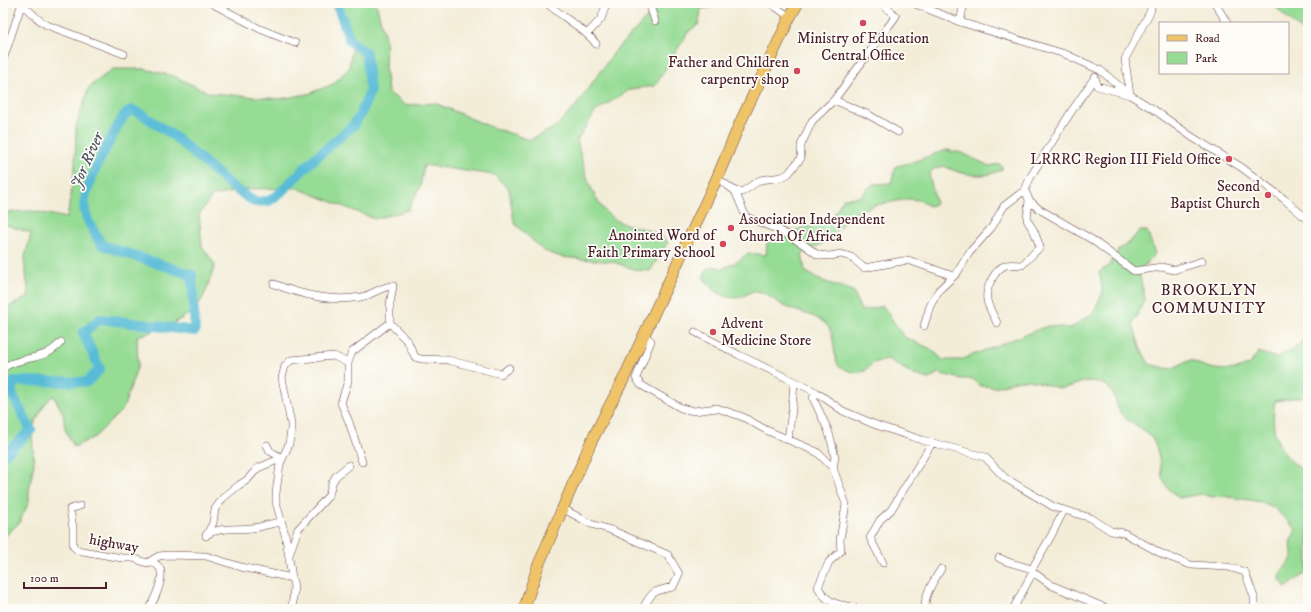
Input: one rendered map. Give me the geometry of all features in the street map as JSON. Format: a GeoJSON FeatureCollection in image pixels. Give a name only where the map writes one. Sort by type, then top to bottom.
{"type":"FeatureCollection","features":[{"type":"Feature","properties":{"kind":"main road"},"geometry":{"type":"LineString","coordinates":[[524,609],[538,566],[591,442],[644,335],[717,178],[740,123],[798,3]]}},
{"type":"Feature","properties":{"kind":"street"},"geometry":{"type":"LineString","coordinates":[[211,3],[260,29],[295,43]]}},
{"type":"Feature","properties":{"kind":"street"},"geometry":{"type":"LineString","coordinates":[[547,3],[556,13],[587,34],[596,44]]}},
{"type":"Feature","properties":{"kind":"street"},"geometry":{"type":"LineString","coordinates":[[587,34],[601,19],[605,8],[610,3]]}},
{"type":"Feature","properties":{"kind":"street"},"geometry":{"type":"LineString","coordinates":[[649,3],[654,21]]}},
{"type":"Feature","properties":{"kind":"street"},"geometry":{"type":"LineString","coordinates":[[770,3],[790,17]]}},
{"type":"Feature","properties":{"kind":"street"},"geometry":{"type":"LineString","coordinates":[[717,178],[735,191],[742,192],[760,180],[782,177],[788,174],[801,158],[801,145],[812,121],[834,100],[896,16],[882,3]]}},
{"type":"Feature","properties":{"kind":"street"},"geometry":{"type":"LineString","coordinates":[[913,3],[960,22],[1065,54],[1100,70],[1130,96],[1153,109],[1192,137],[1241,167],[1284,199],[1308,220]]}},
{"type":"Feature","properties":{"kind":"street"},"geometry":{"type":"LineString","coordinates":[[960,22],[964,3]]}},
{"type":"Feature","properties":{"kind":"street"},"geometry":{"type":"LineString","coordinates":[[1130,96],[1125,59],[1151,10],[1150,3]]}},
{"type":"Feature","properties":{"kind":"street"},"geometry":{"type":"LineString","coordinates":[[1215,3],[1226,22]]}},
{"type":"Feature","properties":{"kind":"street"},"geometry":{"type":"LineString","coordinates":[[3,60],[22,4],[38,20],[47,25],[124,54]]}},
{"type":"Feature","properties":{"kind":"street"},"geometry":{"type":"LineString","coordinates":[[924,326],[933,300],[953,276],[969,253],[980,242],[1004,206],[1026,190],[1032,176],[1069,114],[1095,77],[1097,86],[1130,96]]}},
{"type":"Feature","properties":{"kind":"street"},"geometry":{"type":"LineString","coordinates":[[834,100],[869,115],[898,132]]}},
{"type":"Feature","properties":{"kind":"street"},"geometry":{"type":"LineString","coordinates":[[997,323],[987,300],[987,290],[991,282],[999,269],[1007,265],[1022,265],[1040,247],[1034,231],[1027,220],[1029,200],[1026,190]]}},
{"type":"Feature","properties":{"kind":"street"},"geometry":{"type":"LineString","coordinates":[[735,191],[746,218],[779,230],[818,255],[830,256],[841,254],[851,257],[864,268],[908,260],[953,276]]}},
{"type":"Feature","properties":{"kind":"street"},"geometry":{"type":"LineString","coordinates":[[1029,200],[1039,209],[1091,239],[1134,271],[1162,268],[1174,270],[1184,265],[1192,266],[1202,261]]}},
{"type":"Feature","properties":{"kind":"street"},"geometry":{"type":"LineString","coordinates":[[274,284],[300,294],[328,299],[361,297],[374,294],[387,286],[392,286],[390,323],[408,342],[415,357],[421,359],[448,360],[501,374],[509,368]]}},
{"type":"Feature","properties":{"kind":"street"},"geometry":{"type":"LineString","coordinates":[[362,462],[341,402],[348,381],[348,363],[352,352],[390,323]]}},
{"type":"Feature","properties":{"kind":"street"},"geometry":{"type":"LineString","coordinates":[[695,332],[816,392],[844,411],[876,425],[932,443],[985,457],[1006,478],[1033,496],[1064,510],[1091,518],[1111,530],[1124,533],[1164,555],[1191,565],[1228,568],[1246,572],[1254,597],[1254,609]]}},
{"type":"Feature","properties":{"kind":"street"},"geometry":{"type":"LineString","coordinates":[[644,335],[651,341],[636,378],[641,385],[681,408],[694,411],[717,408],[743,417],[788,440],[817,452],[833,468],[846,504],[840,540],[841,551],[829,562],[818,587],[823,597],[836,605],[853,607]]}},
{"type":"Feature","properties":{"kind":"street"},"geometry":{"type":"LineString","coordinates":[[3,368],[20,361],[43,356],[61,342]]}},
{"type":"Feature","properties":{"kind":"street"},"geometry":{"type":"LineString","coordinates":[[292,609],[294,586],[286,538],[281,522],[276,493],[282,458],[289,444],[291,424],[282,378],[285,366],[291,360],[334,356],[348,363]]}},
{"type":"Feature","properties":{"kind":"street"},"geometry":{"type":"LineString","coordinates":[[788,440],[794,382]]}},
{"type":"Feature","properties":{"kind":"street"},"geometry":{"type":"LineString","coordinates":[[816,392],[813,398],[828,430],[835,457],[833,468]]}},
{"type":"Feature","properties":{"kind":"street"},"geometry":{"type":"LineString","coordinates":[[883,563],[870,538],[880,520],[891,510],[932,443]]}},
{"type":"Feature","properties":{"kind":"street"},"geometry":{"type":"LineString","coordinates":[[267,445],[270,451],[282,458]]}},
{"type":"Feature","properties":{"kind":"street"},"geometry":{"type":"LineString","coordinates":[[281,522],[268,523],[260,527],[218,530],[206,536],[213,522],[215,509],[223,498],[238,485],[247,480],[258,468],[282,458]]}},
{"type":"Feature","properties":{"kind":"street"},"geometry":{"type":"LineString","coordinates":[[288,557],[298,529],[329,495],[332,483],[336,476],[349,465]]}},
{"type":"Feature","properties":{"kind":"street","name":"highway"},"geometry":{"type":"LineString","coordinates":[[80,506],[70,509],[73,528],[73,546],[77,550],[122,558],[133,558],[147,563],[150,562],[159,567],[161,570],[158,592],[153,604],[148,609]]}},
{"type":"Feature","properties":{"kind":"street"},"geometry":{"type":"LineString","coordinates":[[562,508],[591,524],[611,530],[668,555],[679,574],[673,587],[650,594],[642,609]]}},
{"type":"Feature","properties":{"kind":"street"},"geometry":{"type":"LineString","coordinates":[[1013,609],[1064,510]]}},
{"type":"Feature","properties":{"kind":"street","name":"highway"},"geometry":{"type":"LineString","coordinates":[[150,562],[159,556],[206,556],[292,578]]}},
{"type":"Feature","properties":{"kind":"street"},"geometry":{"type":"LineString","coordinates":[[1000,558],[1032,571],[1051,585],[1108,609]]}},
{"type":"Feature","properties":{"kind":"street"},"geometry":{"type":"LineString","coordinates":[[926,609],[925,605],[931,586],[941,569]]}},
{"type":"Feature","properties":{"kind":"green space"},"geometry":{"type":"Polygon","coordinates":[[[330,3],[376,3],[386,42],[385,67],[388,92],[405,105],[435,103],[491,127],[530,140],[555,127],[575,107],[615,51],[653,11],[665,3],[732,3],[701,9],[699,24],[688,32],[655,86],[631,89],[596,111],[577,140],[586,174],[596,198],[603,208],[620,222],[653,232],[668,242],[650,271],[637,270],[613,262],[561,257],[544,251],[514,223],[509,189],[494,175],[424,165],[420,187],[408,210],[375,219],[297,188],[250,189],[212,196],[199,215],[202,246],[215,265],[206,292],[201,301],[192,311],[177,321],[137,336],[138,365],[123,409],[96,436],[74,447],[65,429],[63,413],[53,395],[45,404],[35,422],[32,434],[34,464],[29,491],[29,502],[19,523],[3,538],[3,310],[29,296],[24,261],[31,233],[3,224],[3,212],[33,211],[67,218],[75,166],[76,127],[89,87],[113,69],[144,69],[174,76],[209,93],[279,99],[308,94],[333,84],[349,68],[352,49],[347,33],[330,3]]]}},
{"type":"Feature","properties":{"kind":"green space"},"geometry":{"type":"Polygon","coordinates":[[[1271,3],[1305,3],[1308,5],[1308,37],[1271,3]]]}},
{"type":"Feature","properties":{"kind":"green space"},"geometry":{"type":"Polygon","coordinates":[[[947,150],[962,153],[989,166],[1000,164],[1003,168],[997,172],[982,175],[966,174],[944,166],[934,169],[929,174],[936,204],[929,206],[919,200],[908,199],[875,205],[853,214],[825,242],[802,254],[805,271],[817,279],[853,291],[861,311],[883,306],[904,337],[931,349],[943,360],[960,360],[1047,326],[1071,328],[1093,313],[1103,292],[1099,272],[1110,265],[1118,250],[1129,243],[1139,231],[1147,231],[1155,253],[1139,273],[1145,298],[1133,324],[1140,347],[1149,364],[1170,369],[1191,360],[1204,366],[1220,370],[1235,369],[1249,364],[1259,352],[1276,358],[1293,349],[1301,343],[1308,325],[1308,392],[1306,396],[1275,401],[1274,423],[1278,443],[1283,451],[1290,460],[1308,474],[1308,571],[1286,588],[1280,579],[1281,573],[1291,560],[1292,551],[1290,543],[1296,529],[1273,507],[1262,502],[1222,496],[1212,497],[1202,494],[1179,498],[1171,491],[1165,484],[1162,477],[1159,457],[1153,440],[1144,430],[1120,413],[1111,391],[1105,385],[1092,381],[1061,388],[1034,381],[1021,380],[997,387],[981,386],[973,379],[961,379],[938,373],[929,379],[914,375],[888,359],[873,363],[865,371],[855,373],[839,367],[835,356],[831,333],[826,324],[821,320],[791,309],[758,291],[753,291],[735,298],[724,296],[714,290],[703,277],[708,269],[713,266],[722,269],[740,260],[748,253],[766,255],[767,243],[793,231],[822,223],[832,217],[844,198],[859,197],[873,184],[891,183],[896,166],[947,150]]]}},
{"type":"Feature","properties":{"kind":"waterway","name":"Jor River"},"geometry":{"type":"LineString","coordinates":[[3,456],[31,430],[11,392],[14,381],[87,382],[100,369],[83,333],[100,319],[195,331],[192,275],[102,245],[86,216],[85,203],[92,177],[105,149],[124,115],[132,110],[143,115],[175,137],[235,189],[255,202],[269,201],[279,194],[315,158],[354,125],[370,92],[366,53],[350,41],[337,3]]}},
{"type":"Feature","properties":{"kind":"place","name":"Ministry of Education Central Office"},"geometry":{"type":"Point","coordinates":[863,23]}},
{"type":"Feature","properties":{"kind":"place","name":"Father and Children carpentry shop"},"geometry":{"type":"Point","coordinates":[797,71]}},
{"type":"Feature","properties":{"kind":"place","name":"LRRRC Region III Field Office"},"geometry":{"type":"Point","coordinates":[1229,159]}},
{"type":"Feature","properties":{"kind":"place","name":"Second Baptist Church"},"geometry":{"type":"Point","coordinates":[1268,195]}},
{"type":"Feature","properties":{"kind":"place","name":"Association Independent Church Of Africa"},"geometry":{"type":"Point","coordinates":[731,228]}},
{"type":"Feature","properties":{"kind":"place","name":"Anointed Word of Faith Primary School"},"geometry":{"type":"Point","coordinates":[723,244]}},
{"type":"Feature","properties":{"kind":"place","name":"Advent Medicine Store"},"geometry":{"type":"Point","coordinates":[713,332]}},
{"type":"Feature","properties":{"kind":"district","name":"BROOKLYN COMMUNITY"},"geometry":{"type":"Point","coordinates":[1209,298]}}]}
